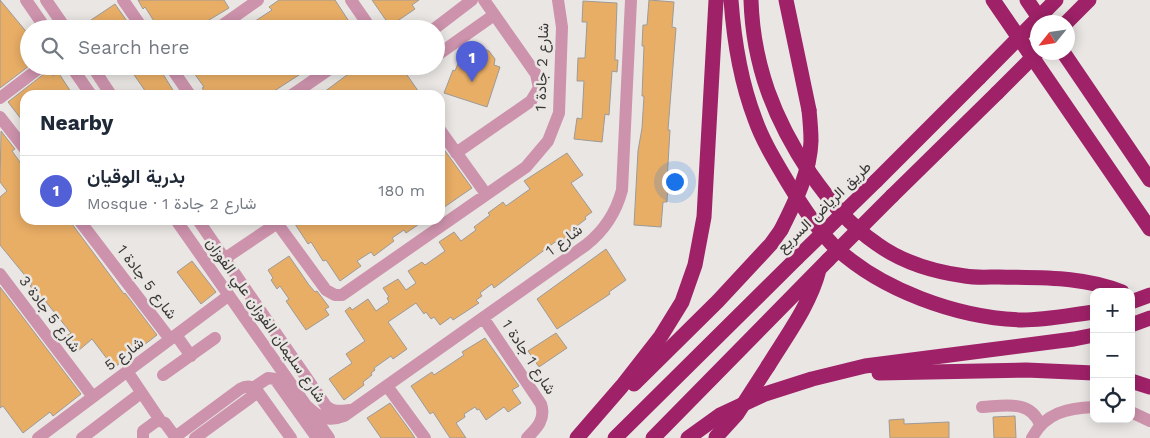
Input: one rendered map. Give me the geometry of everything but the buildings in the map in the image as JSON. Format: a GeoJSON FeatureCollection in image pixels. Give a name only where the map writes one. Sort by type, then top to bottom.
{"type":"FeatureCollection","features":[{"type":"Feature","properties":{"kind":"highway"},"geometry":{"type":"LineString","coordinates":[[578,438],[661,336],[682,302],[695,265],[704,217],[716,0]]}},
{"type":"Feature","properties":{"kind":"highway"},"geometry":{"type":"LineString","coordinates":[[731,0],[734,32],[742,77],[755,120],[776,162],[802,206],[832,243],[857,265],[891,285],[940,304],[977,315],[1020,320],[1044,320],[1090,313]]}},
{"type":"Feature","properties":{"kind":"highway"},"geometry":{"type":"LineString","coordinates":[[751,0],[752,26],[765,83],[774,109],[791,144],[824,193],[847,220],[878,245],[907,260],[935,270],[966,277],[1062,279],[1113,288]]}},
{"type":"Feature","properties":{"kind":"highway"},"geometry":{"type":"LineString","coordinates":[[578,438],[718,301],[771,244],[781,230],[794,203],[806,173],[811,141],[809,110],[786,0]]}},
{"type":"Feature","properties":{"kind":"highway"},"geometry":{"type":"LineString","coordinates":[[993,0],[1150,229]]}},
{"type":"Feature","properties":{"kind":"highway"},"geometry":{"type":"LineString","coordinates":[[1027,0],[1037,15]]}},
{"type":"Feature","properties":{"kind":"highway","name":"طريق الرياض السريع"},"geometry":{"type":"LineString","coordinates":[[615,438],[876,181],[1056,0]]}},
{"type":"Feature","properties":{"kind":"highway"},"geometry":{"type":"LineString","coordinates":[[1074,15],[1089,0]]}},
{"type":"Feature","properties":{"kind":"highway"},"geometry":{"type":"LineString","coordinates":[[653,438],[823,264],[1030,60]]}},
{"type":"Feature","properties":{"kind":"highway"},"geometry":{"type":"LineString","coordinates":[[1068,60],[1150,180]]}},
{"type":"Feature","properties":{"kind":"highway"},"geometry":{"type":"LineString","coordinates":[[716,438],[736,414],[808,302],[823,264]]}},
{"type":"Feature","properties":{"kind":"highway"},"geometry":{"type":"LineString","coordinates":[[1135,301],[1150,295]]}},
{"type":"Feature","properties":{"kind":"highway"},"geometry":{"type":"LineString","coordinates":[[1135,298],[1150,304]]}},
{"type":"Feature","properties":{"kind":"highway"},"geometry":{"type":"LineString","coordinates":[[1135,323],[1150,318]]}},
{"type":"Feature","properties":{"kind":"highway"},"geometry":{"type":"LineString","coordinates":[[688,438],[720,415],[765,394],[812,379],[864,366],[1090,336]]}},
{"type":"Feature","properties":{"kind":"highway"},"geometry":{"type":"LineString","coordinates":[[812,379],[891,372],[1026,370],[1090,373]]}},
{"type":"Feature","properties":{"kind":"highway"},"geometry":{"type":"LineString","coordinates":[[1135,382],[1150,387]]}},
{"type":"Feature","properties":{"kind":"street"},"geometry":{"type":"LineString","coordinates":[[26,0],[40,20]]}},
{"type":"Feature","properties":{"kind":"street"},"geometry":{"type":"LineString","coordinates":[[46,0],[60,20]]}},
{"type":"Feature","properties":{"kind":"street"},"geometry":{"type":"LineString","coordinates":[[123,0],[137,20]]}},
{"type":"Feature","properties":{"kind":"street"},"geometry":{"type":"LineString","coordinates":[[230,20],[258,0]]}},
{"type":"Feature","properties":{"kind":"street"},"geometry":{"type":"LineString","coordinates":[[351,0],[364,20]]}},
{"type":"Feature","properties":{"kind":"street"},"geometry":{"type":"LineString","coordinates":[[445,21],[472,0]]}},
{"type":"Feature","properties":{"kind":"street"},"geometry":{"type":"LineString","coordinates":[[456,153],[531,101],[538,88],[536,74],[484,0]]}},
{"type":"Feature","properties":{"kind":"street","name":"شارع 2 جادة 1"},"geometry":{"type":"LineString","coordinates":[[445,223],[526,167],[548,141],[559,112],[562,27],[558,0]]}},
{"type":"Feature","properties":{"kind":"street","name":"شارع 1"},"geometry":{"type":"LineString","coordinates":[[305,404],[316,415],[325,419],[335,420],[344,416],[484,319],[595,238],[614,214],[622,190],[631,0]]}},
{"type":"Feature","properties":{"kind":"street"},"geometry":{"type":"LineString","coordinates":[[445,50],[494,15]]}},
{"type":"Feature","properties":{"kind":"street"},"geometry":{"type":"LineString","coordinates":[[0,98],[30,75]]}},
{"type":"Feature","properties":{"kind":"street"},"geometry":{"type":"LineString","coordinates":[[77,75],[88,90]]}},
{"type":"Feature","properties":{"kind":"street"},"geometry":{"type":"LineString","coordinates":[[98,75],[109,90]]}},
{"type":"Feature","properties":{"kind":"street"},"geometry":{"type":"LineString","coordinates":[[176,75],[187,90]]}},
{"type":"Feature","properties":{"kind":"street"},"geometry":{"type":"LineString","coordinates":[[299,90],[321,75]]}},
{"type":"Feature","properties":{"kind":"street"},"geometry":{"type":"LineString","coordinates":[[0,117],[20,143]]}},
{"type":"Feature","properties":{"kind":"street"},"geometry":{"type":"LineString","coordinates":[[445,137],[486,194]]}},
{"type":"Feature","properties":{"kind":"street","name":"شارع 5 جادة 1"},"geometry":{"type":"LineString","coordinates":[[83,225],[173,337],[191,356]]}},
{"type":"Feature","properties":{"kind":"street","name":"شارع سليمان الفوزان علي الفوزان"},"geometry":{"type":"LineString","coordinates":[[179,225],[329,438]]}},
{"type":"Feature","properties":{"kind":"street","name":"شارع سليمان الفوزان علي الفوزان"},"geometry":{"type":"LineString","coordinates":[[201,225],[315,390]]}},
{"type":"Feature","properties":{"kind":"street","name":"شارع 2 جادة 1"},"geometry":{"type":"LineString","coordinates":[[224,259],[275,225]]}},
{"type":"Feature","properties":{"kind":"street","name":"شارع 2 جادة 1"},"geometry":{"type":"LineString","coordinates":[[282,225],[326,290],[335,295],[342,295],[442,225]]}},
{"type":"Feature","properties":{"kind":"street","name":"شارع 5 جادة 3"},"geometry":{"type":"LineString","coordinates":[[0,274],[93,397]]}},
{"type":"Feature","properties":{"kind":"street","name":"شارع 5"},"geometry":{"type":"LineString","coordinates":[[38,438],[228,296]]}},
{"type":"Feature","properties":{"kind":"street","name":"شارع 1 جادة 1"},"geometry":{"type":"LineString","coordinates":[[484,319],[541,404],[544,412],[541,422],[526,438]]}},
{"type":"Feature","properties":{"kind":"street"},"geometry":{"type":"LineString","coordinates":[[163,375],[215,338]]}},
{"type":"Feature","properties":{"kind":"street"},"geometry":{"type":"LineString","coordinates":[[127,372],[160,420],[165,423],[175,437],[246,386],[256,390],[290,438]]}},
{"type":"Feature","properties":{"kind":"street"},"geometry":{"type":"LineString","coordinates":[[195,438],[256,390],[268,378],[275,379],[318,438]]}},
{"type":"Feature","properties":{"kind":"street"},"geometry":{"type":"LineString","coordinates":[[387,386],[425,438]]}},
{"type":"Feature","properties":{"kind":"street"},"geometry":{"type":"LineString","coordinates":[[305,404],[315,396],[315,390]]}},
{"type":"Feature","properties":{"kind":"street"},"geometry":{"type":"LineString","coordinates":[[315,390],[330,410],[352,410]]}},
{"type":"Feature","properties":{"kind":"street"},"geometry":{"type":"LineString","coordinates":[[82,438],[142,393]]}},
{"type":"Feature","properties":{"kind":"street"},"geometry":{"type":"LineString","coordinates":[[982,407],[1022,406],[1031,411],[1040,425]]}},
{"type":"Feature","properties":{"kind":"street"},"geometry":{"type":"LineString","coordinates":[[1032,438],[1040,425],[1054,414],[1062,411],[1090,408]]}},
{"type":"Feature","properties":{"kind":"street"},"geometry":{"type":"LineString","coordinates":[[1135,414],[1150,421]]}},
{"type":"Feature","properties":{"kind":"street"},"geometry":{"type":"LineString","coordinates":[[143,438],[142,433],[145,428],[160,420]]}},
{"type":"Feature","properties":{"kind":"place","name":"بدرية الوقيان"},"geometry":{"type":"Point","coordinates":[472,82]}}]}
